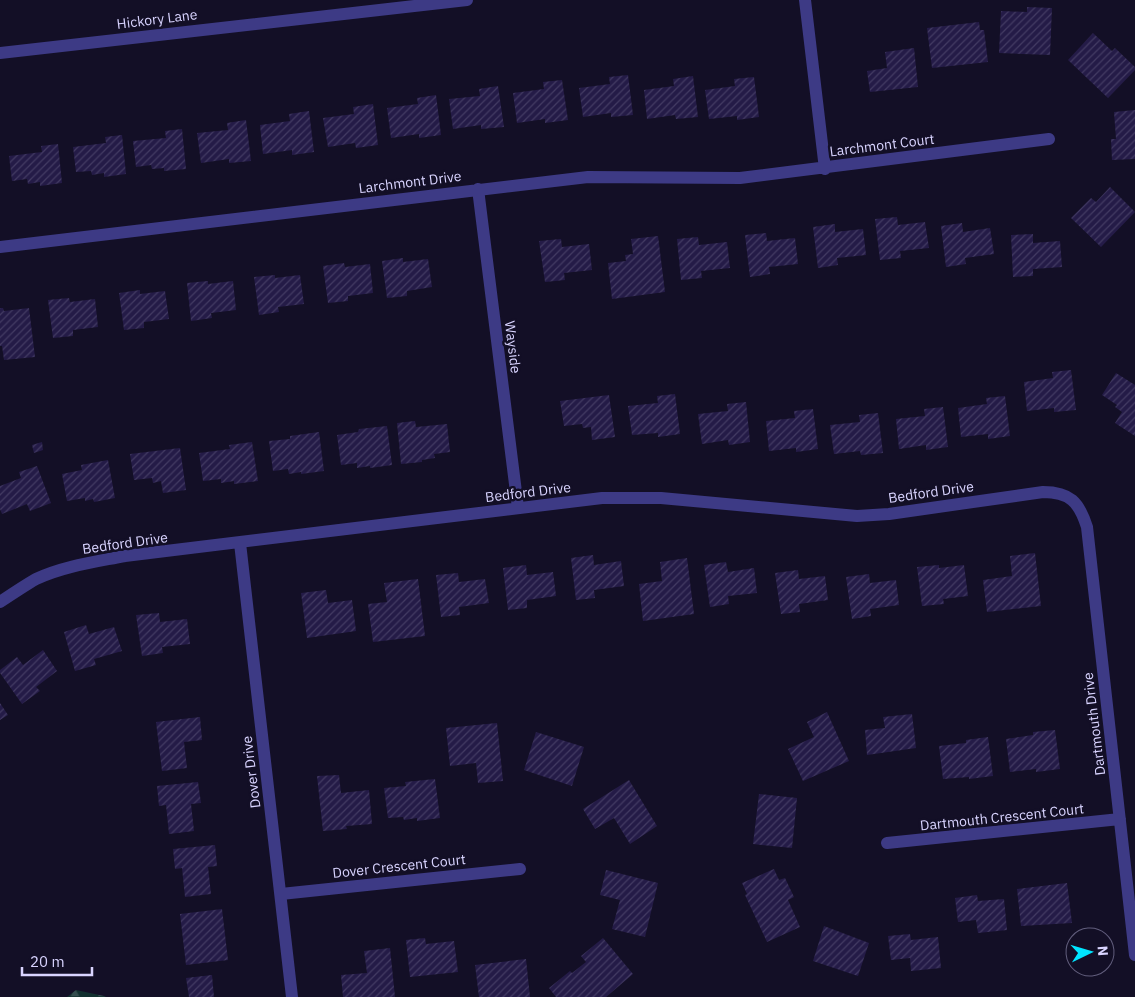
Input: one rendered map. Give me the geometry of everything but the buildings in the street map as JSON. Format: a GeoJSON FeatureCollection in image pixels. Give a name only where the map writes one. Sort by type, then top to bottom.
{"type":"FeatureCollection","features":[{"type":"Feature","properties":{"kind":"street","name":"Hickory Lane"},"geometry":{"type":"LineString","coordinates":[[0,53],[467,0]]}},
{"type":"Feature","properties":{"kind":"street","name":"Larchmont Court"},"geometry":{"type":"LineString","coordinates":[[805,0],[825,169],[1049,139]]}},
{"type":"Feature","properties":{"kind":"street","name":"Larchmont Drive"},"geometry":{"type":"LineString","coordinates":[[0,246],[588,177],[740,178],[825,169]]}},
{"type":"Feature","properties":{"kind":"street","name":"Wayside"},"geometry":{"type":"LineString","coordinates":[[478,189],[518,508]]}},
{"type":"Feature","properties":{"kind":"street","name":"Bedford Drive"},"geometry":{"type":"LineString","coordinates":[[0,602],[35,580],[54,572],[125,556],[602,498],[661,498],[857,516],[889,514],[1043,492],[1056,492],[1067,497]]}},
{"type":"Feature","properties":{"kind":"street","name":"Dartmouth Drive"},"geometry":{"type":"LineString","coordinates":[[1067,497],[1076,503],[1082,511],[1088,527],[1135,955]]}},
{"type":"Feature","properties":{"kind":"street","name":"Dover Drive"},"geometry":{"type":"LineString","coordinates":[[240,543],[292,997]]}},
{"type":"Feature","properties":{"kind":"street","name":"Dartmouth Crescent Court"},"geometry":{"type":"LineString","coordinates":[[887,844],[1120,819]]}},
{"type":"Feature","properties":{"kind":"street","name":"Dover Crescent Court"},"geometry":{"type":"LineString","coordinates":[[281,894],[520,869]]}},
{"type":"Feature","properties":{"kind":"green space"},"geometry":{"type":"Polygon","coordinates":[[[76,990],[104,996],[106,997],[67,997],[76,990]]]}}]}
